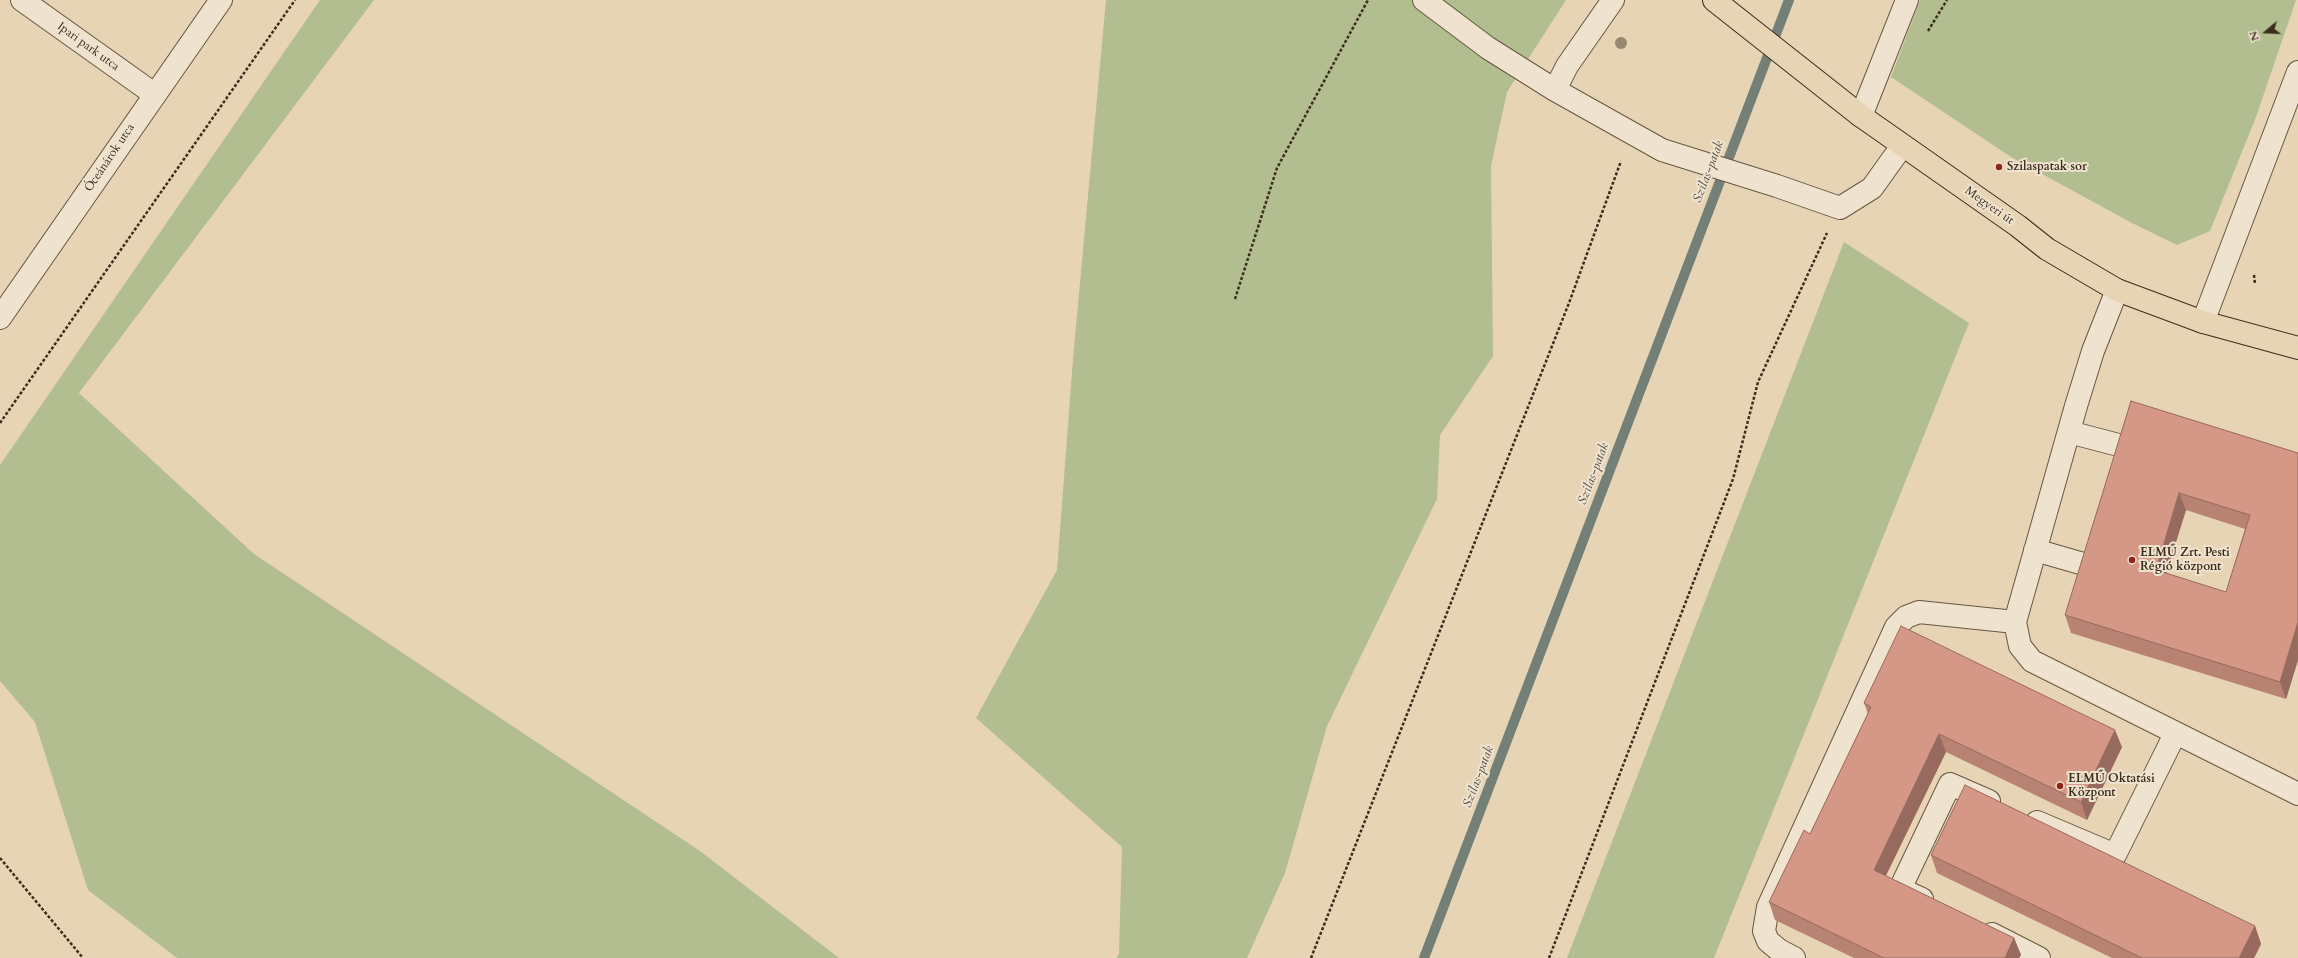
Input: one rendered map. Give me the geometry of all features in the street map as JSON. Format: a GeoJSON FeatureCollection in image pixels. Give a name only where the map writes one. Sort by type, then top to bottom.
{"type":"FeatureCollection","features":[{"type":"Feature","properties":{"kind":"main road","name":"Megyeri út"},"geometry":{"type":"LineString","coordinates":[[1721,5],[1860,116],[2018,226],[2047,248],[2117,290],[2204,322],[2298,348]]}},
{"type":"Feature","properties":{"kind":"street","name":"Ipari park utca"},"geometry":{"type":"LineString","coordinates":[[22,0],[154,94]]}},
{"type":"Feature","properties":{"kind":"street","name":"Óceánárok utca"},"geometry":{"type":"LineString","coordinates":[[0,318],[154,94],[221,0]]}},
{"type":"Feature","properties":{"kind":"street"},"geometry":{"type":"LineString","coordinates":[[1424,0],[1488,48],[1555,90],[1662,150],[1777,186],[1840,208],[1872,188],[1902,146]]}},
{"type":"Feature","properties":{"kind":"street"},"geometry":{"type":"LineString","coordinates":[[1555,90],[1568,66],[1613,0]]}},
{"type":"Feature","properties":{"kind":"street"},"geometry":{"type":"LineString","coordinates":[[1860,116],[1907,0]]}},
{"type":"Feature","properties":{"kind":"street"},"geometry":{"type":"LineString","coordinates":[[2204,322],[2298,72]]}},
{"type":"Feature","properties":{"kind":"street"},"geometry":{"type":"LineString","coordinates":[[2117,290],[2093,351],[2015,622],[2020,646],[2032,661],[2175,734],[2298,794]]}},
{"type":"Feature","properties":{"kind":"street"},"geometry":{"type":"LineString","coordinates":[[2069,432],[2126,447]]}},
{"type":"Feature","properties":{"kind":"street"},"geometry":{"type":"LineString","coordinates":[[2035,550],[2087,564]]}},
{"type":"Feature","properties":{"kind":"street"},"geometry":{"type":"LineString","coordinates":[[1794,958],[1779,950],[1768,941],[1764,931],[1768,906],[1896,627],[1906,617],[1919,612],[2015,622]]}},
{"type":"Feature","properties":{"kind":"street"},"geometry":{"type":"LineString","coordinates":[[1942,909],[1900,889],[1950,784],[2115,855],[2175,734]]}},
{"type":"Feature","properties":{"kind":"street"},"geometry":{"type":"LineString","coordinates":[[1977,927],[2039,958]]}},
{"type":"Feature","properties":{"kind":"path"},"geometry":{"type":"LineString","coordinates":[[0,423],[295,0]]}},
{"type":"Feature","properties":{"kind":"path"},"geometry":{"type":"LineString","coordinates":[[1235,298],[1277,168],[1327,79],[1368,0]]}},
{"type":"Feature","properties":{"kind":"path"},"geometry":{"type":"LineString","coordinates":[[1311,958],[1569,302],[1623,154],[1633,134]]}},
{"type":"Feature","properties":{"kind":"path"},"geometry":{"type":"LineString","coordinates":[[1549,958],[1733,479],[1758,382],[1824,240]]}},
{"type":"Feature","properties":{"kind":"path"},"geometry":{"type":"LineString","coordinates":[[0,858],[83,958]]}},
{"type":"Feature","properties":{"kind":"green space"},"geometry":{"type":"Polygon","coordinates":[[[320,0],[374,0],[79,393],[254,554],[700,851],[839,958],[177,958],[88,890],[35,722],[0,681],[0,465],[320,0]]]}},
{"type":"Feature","properties":{"kind":"green space"},"geometry":{"type":"Polygon","coordinates":[[[1106,0],[1566,0],[1507,92],[1491,166],[1493,356],[1440,435],[1437,499],[1327,726],[1285,873],[1247,958],[1116,958],[1119,954],[1122,847],[976,718],[1057,570],[1073,359],[1106,0]]]}},
{"type":"Feature","properties":{"kind":"green space"},"geometry":{"type":"Polygon","coordinates":[[[1920,0],[2296,0],[2256,117],[2210,231],[2177,245],[2132,223],[2011,157],[1891,77],[1920,0]]]}},
{"type":"Feature","properties":{"kind":"green space"},"geometry":{"type":"Polygon","coordinates":[[[1844,242],[1969,323],[1714,958],[1567,958],[1844,242]]]}},
{"type":"Feature","properties":{"kind":"building","name":"ELMŰ Zrt. Pesti Régió központ"},"geometry":{"type":"Polygon","coordinates":[[[2131,401],[2298,453],[2298,622],[2280,682],[2065,615],[2131,401]],[[2179,493],[2156,570],[2226,592],[2250,515],[2179,493]]]}},
{"type":"Feature","properties":{"kind":"building","name":"ELMŰ Oktatási Központ"},"geometry":{"type":"Polygon","coordinates":[[[1901,626],[2115,730],[2081,802],[1939,734],[1874,870],[2014,938],[2005,958],[1884,958],[1769,902],[1804,830],[1810,834],[1871,707],[1864,703],[1901,626]]]}},
{"type":"Feature","properties":{"kind":"building"},"geometry":{"type":"Polygon","coordinates":[[[1965,785],[2255,926],[2239,958],[2142,958],[1931,855],[1965,785]]]}},
{"type":"Feature","properties":{"kind":"waterway","name":"Szilas-patak"},"geometry":{"type":"LineString","coordinates":[[1424,958],[1789,0]]}},
{"type":"Feature","properties":{"kind":"place","name":"Szilaspatak sor"},"geometry":{"type":"Point","coordinates":[1999,167]}},
{"type":"Feature","properties":{"kind":"place","name":"ELMŰ Zrt. Pesti Régió központ"},"geometry":{"type":"Point","coordinates":[2132,560]}},
{"type":"Feature","properties":{"kind":"place","name":"ELMŰ Oktatási Központ"},"geometry":{"type":"Point","coordinates":[2060,786]}}]}
